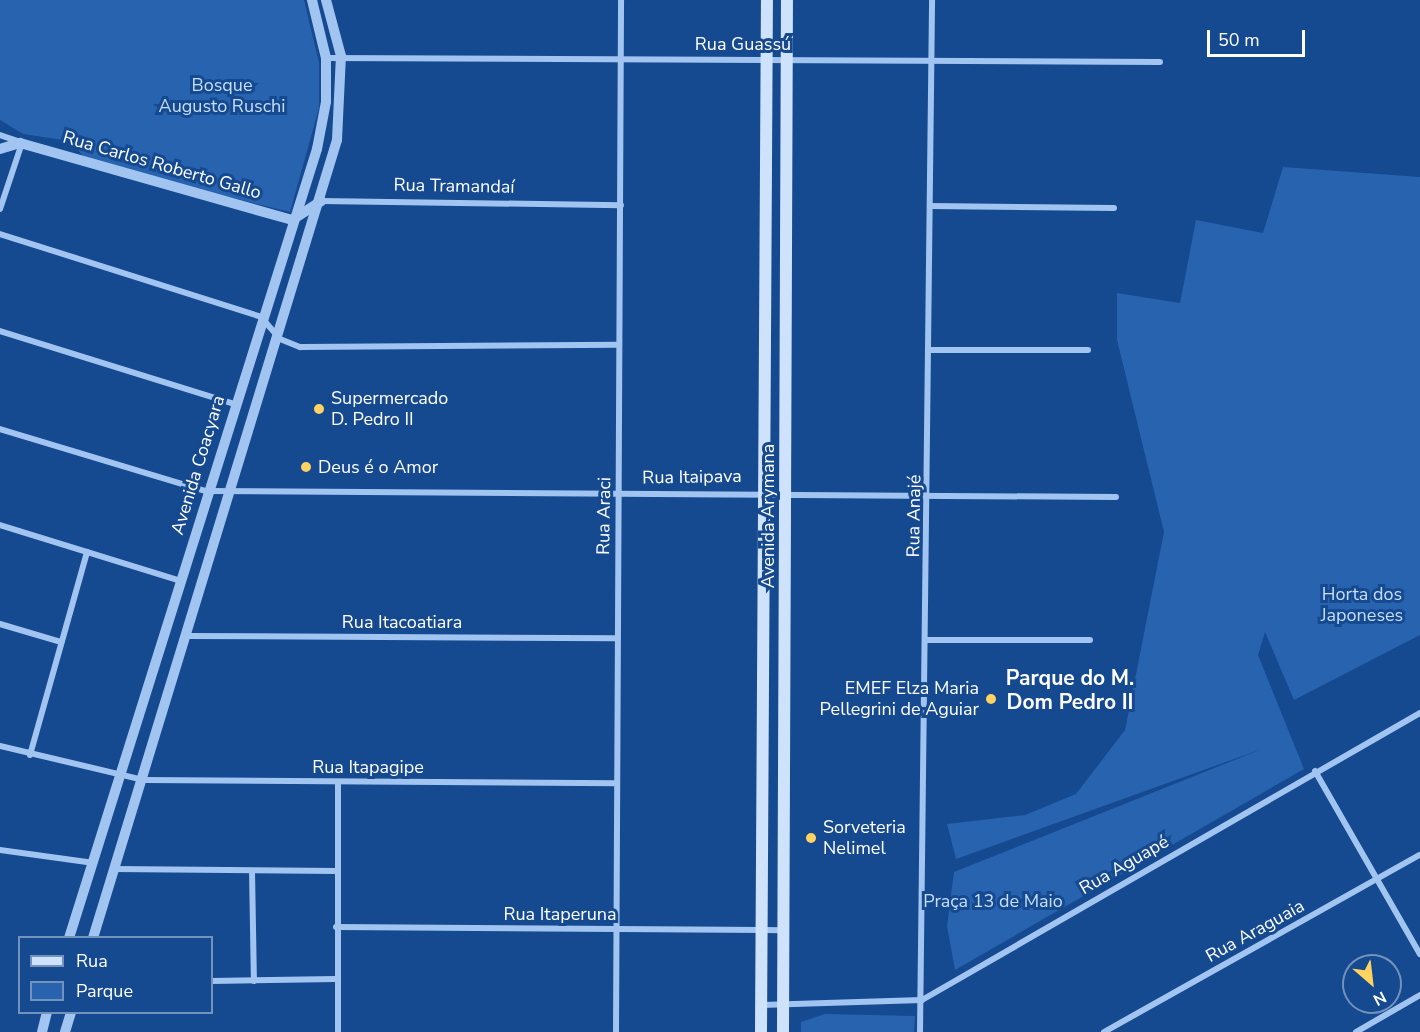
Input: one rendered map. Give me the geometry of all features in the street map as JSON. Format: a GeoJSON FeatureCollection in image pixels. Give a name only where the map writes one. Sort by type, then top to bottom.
{"type":"FeatureCollection","features":[{"type":"Feature","properties":{"kind":"main road","name":"Avenida Arymana"},"geometry":{"type":"LineString","coordinates":[[761,1032],[767,0]]}},
{"type":"Feature","properties":{"kind":"main road","name":"Avenida Arymana"},"geometry":{"type":"LineString","coordinates":[[783,1032],[787,0]]}},
{"type":"Feature","properties":{"kind":"street","name":"Avenida Coacyara"},"geometry":{"type":"LineString","coordinates":[[70,936],[182,581],[206,491],[324,121],[326,58],[312,0]]}},
{"type":"Feature","properties":{"kind":"street"},"geometry":{"type":"LineString","coordinates":[[94,936],[113,868],[144,780],[321,201],[340,124],[341,56],[326,0]]}},
{"type":"Feature","properties":{"kind":"street","name":"Rua Araci"},"geometry":{"type":"LineString","coordinates":[[616,1032],[616,638],[621,493],[618,345],[621,0]]}},
{"type":"Feature","properties":{"kind":"street","name":"Rua Anajé"},"geometry":{"type":"LineString","coordinates":[[920,1032],[930,495],[932,0]]}},
{"type":"Feature","properties":{"kind":"street","name":"Rua Guassú"},"geometry":{"type":"LineString","coordinates":[[326,58],[341,56],[621,60],[767,58],[1160,62]]}},
{"type":"Feature","properties":{"kind":"street"},"geometry":{"type":"LineString","coordinates":[[0,135],[21,143]]}},
{"type":"Feature","properties":{"kind":"street"},"geometry":{"type":"LineString","coordinates":[[0,149],[21,143]]}},
{"type":"Feature","properties":{"kind":"street"},"geometry":{"type":"LineString","coordinates":[[0,209],[21,143]]}},
{"type":"Feature","properties":{"kind":"street","name":"Rua Carlos Roberto Gallo"},"geometry":{"type":"LineString","coordinates":[[21,143],[292,220]]}},
{"type":"Feature","properties":{"kind":"street"},"geometry":{"type":"LineString","coordinates":[[292,220],[321,201]]}},
{"type":"Feature","properties":{"kind":"street","name":"Rua Tramandaí"},"geometry":{"type":"LineString","coordinates":[[321,201],[621,205]]}},
{"type":"Feature","properties":{"kind":"street"},"geometry":{"type":"LineString","coordinates":[[930,206],[1114,208]]}},
{"type":"Feature","properties":{"kind":"street"},"geometry":{"type":"LineString","coordinates":[[0,234],[261,317],[280,339],[300,347],[618,345]]}},
{"type":"Feature","properties":{"kind":"street"},"geometry":{"type":"LineString","coordinates":[[0,331],[235,404]]}},
{"type":"Feature","properties":{"kind":"street"},"geometry":{"type":"LineString","coordinates":[[930,350],[1088,350]]}},
{"type":"Feature","properties":{"kind":"street","name":"Rua Itaipava"},"geometry":{"type":"LineString","coordinates":[[0,429],[206,491],[621,493],[764,491],[1116,497]]}},
{"type":"Feature","properties":{"kind":"street"},"geometry":{"type":"LineString","coordinates":[[0,525],[182,581]]}},
{"type":"Feature","properties":{"kind":"street"},"geometry":{"type":"LineString","coordinates":[[30,754],[87,552]]}},
{"type":"Feature","properties":{"kind":"street"},"geometry":{"type":"LineString","coordinates":[[0,624],[61,642]]}},
{"type":"Feature","properties":{"kind":"street","name":"Rua Itacoatiara"},"geometry":{"type":"LineString","coordinates":[[188,636],[616,638]]}},
{"type":"Feature","properties":{"kind":"street"},"geometry":{"type":"LineString","coordinates":[[927,640],[1090,640]]}},
{"type":"Feature","properties":{"kind":"street","name":"Rua Aguapé"},"geometry":{"type":"LineString","coordinates":[[762,1005],[922,1000],[1315,771],[1420,713]]}},
{"type":"Feature","properties":{"kind":"street","name":"Rua Itapagipe"},"geometry":{"type":"LineString","coordinates":[[0,746],[118,778],[144,780],[617,783]]}},
{"type":"Feature","properties":{"kind":"street"},"geometry":{"type":"LineString","coordinates":[[1315,771],[1420,954]]}},
{"type":"Feature","properties":{"kind":"street"},"geometry":{"type":"LineString","coordinates":[[338,782],[336,871],[338,1032]]}},
{"type":"Feature","properties":{"kind":"street"},"geometry":{"type":"LineString","coordinates":[[0,850],[94,863]]}},
{"type":"Feature","properties":{"kind":"street","name":"Rua Araguaia"},"geometry":{"type":"LineString","coordinates":[[1104,1032],[1420,855]]}},
{"type":"Feature","properties":{"kind":"street"},"geometry":{"type":"LineString","coordinates":[[113,868],[252,872],[336,871]]}},
{"type":"Feature","properties":{"kind":"street"},"geometry":{"type":"LineString","coordinates":[[252,872],[254,981]]}},
{"type":"Feature","properties":{"kind":"street","name":"Rua Itaperuna"},"geometry":{"type":"LineString","coordinates":[[336,927],[760,928],[785,930]]}},
{"type":"Feature","properties":{"kind":"street"},"geometry":{"type":"LineString","coordinates":[[213,981],[336,979]]}},
{"type":"Feature","properties":{"kind":"street"},"geometry":{"type":"LineString","coordinates":[[1356,1032],[1420,995]]}},
{"type":"Feature","properties":{"kind":"street"},"geometry":{"type":"LineString","coordinates":[[42,1032],[46,1014]]}},
{"type":"Feature","properties":{"kind":"street"},"geometry":{"type":"LineString","coordinates":[[65,1032],[71,1014]]}},
{"type":"Feature","properties":{"kind":"green space","name":"Bosque Augusto Ruschi"},"geometry":{"type":"Polygon","coordinates":[[[0,0],[304,0],[319,63],[319,108],[290,212],[152,178],[83,156],[70,141],[23,134],[0,120],[0,0]]]}},
{"type":"Feature","properties":{"kind":"green space"},"geometry":{"type":"Polygon","coordinates":[[[1283,167],[1420,177],[1420,635],[1294,700],[1265,632],[1258,655],[1304,769],[955,970],[947,926],[954,872],[1262,749],[956,859],[947,824],[1025,815],[1076,794],[1125,730],[1164,532],[1117,340],[1117,293],[1180,303],[1196,220],[1263,233],[1283,167]]]}},
{"type":"Feature","properties":{"kind":"green space"},"geometry":{"type":"Polygon","coordinates":[[[825,1014],[915,1016],[914,1032],[801,1032],[801,1022],[825,1014]]]}},
{"type":"Feature","properties":{"kind":"place","name":"Supermercado D. Pedro II"},"geometry":{"type":"Point","coordinates":[319,409]}},
{"type":"Feature","properties":{"kind":"place","name":"Deus é o Amor"},"geometry":{"type":"Point","coordinates":[306,467]}},
{"type":"Feature","properties":{"kind":"place","name":"EMEF Elza Maria Pellegrini de Aguiar"},"geometry":{"type":"Point","coordinates":[991,699]}},
{"type":"Feature","properties":{"kind":"place","name":"Sorveteria Nelimel"},"geometry":{"type":"Point","coordinates":[811,838]}},
{"type":"Feature","properties":{"kind":"district","name":"Parque do M. Dom Pedro II"},"geometry":{"type":"Point","coordinates":[1070,690]}},
{"type":"Feature","properties":{"kind":"park label","name":"Horta dos Japoneses"},"geometry":{"type":"Point","coordinates":[1362,605]}},
{"type":"Feature","properties":{"kind":"park label","name":"Praça 13 de Maio"},"geometry":{"type":"Point","coordinates":[993,901]}}]}
